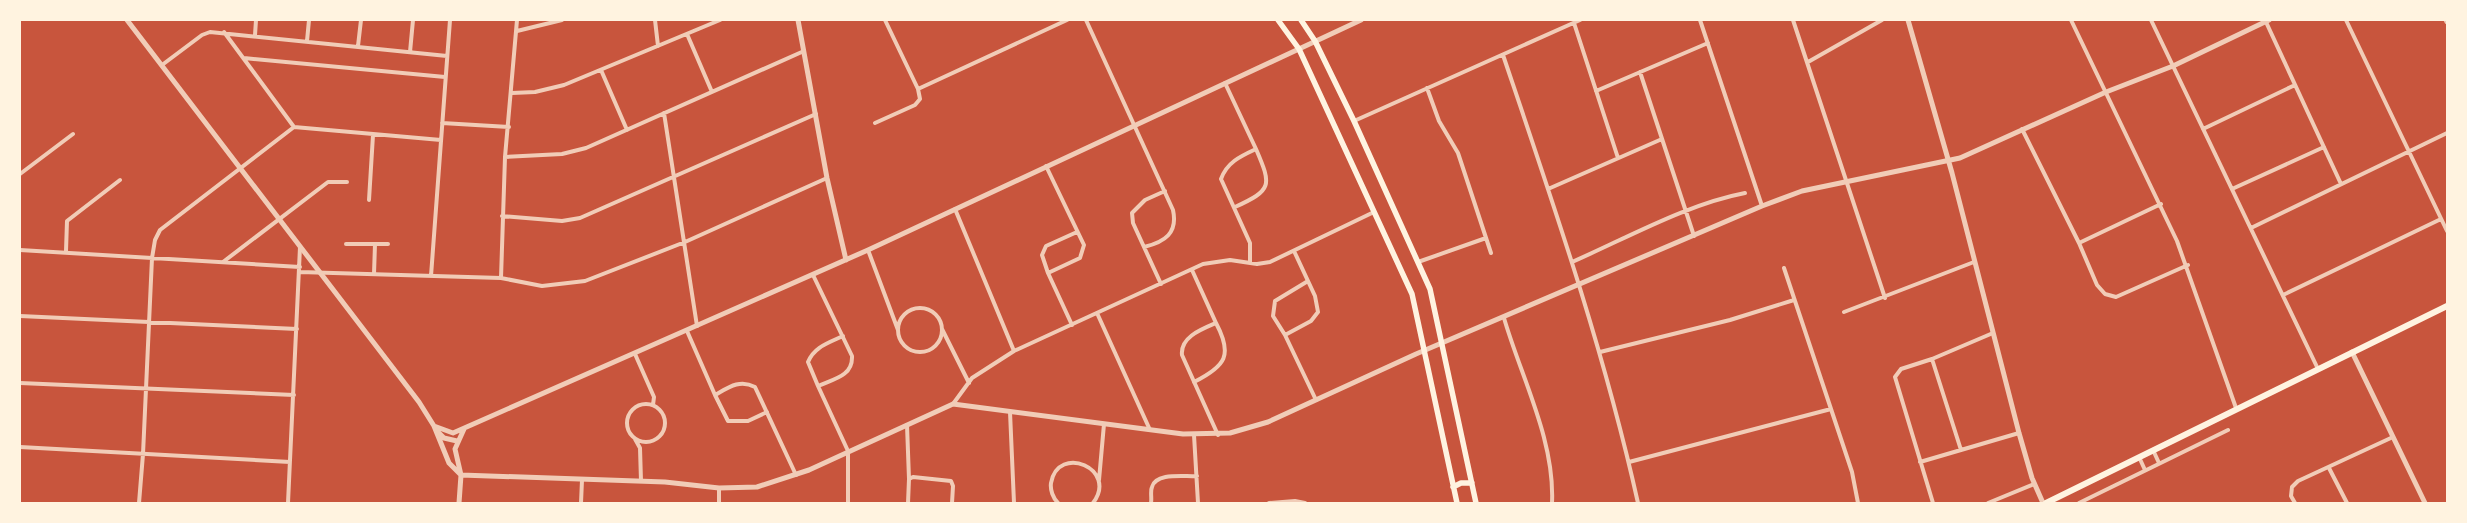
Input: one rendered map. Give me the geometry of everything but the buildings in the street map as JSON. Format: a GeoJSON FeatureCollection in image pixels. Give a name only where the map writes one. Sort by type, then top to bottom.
{"type":"FeatureCollection","features":[{"type":"Feature","properties":{"kind":"main road"},"geometry":{"type":"LineString","coordinates":[[1278,20],[1292,37],[1299,49],[1412,294],[1457,503]]}},
{"type":"Feature","properties":{"kind":"main road"},"geometry":{"type":"LineString","coordinates":[[1301,20],[1315,41],[1354,121],[1430,289],[1444,343],[1476,503]]}},
{"type":"Feature","properties":{"kind":"main road"},"geometry":{"type":"LineString","coordinates":[[2046,503],[2236,408],[2447,306]]}},
{"type":"Feature","properties":{"kind":"main road"},"geometry":{"type":"LineString","coordinates":[[1453,487],[1461,483],[1472,483]]}},
{"type":"Feature","properties":{"kind":"street"},"geometry":{"type":"LineString","coordinates":[[127,20],[419,402],[434,426],[444,438],[457,441]]}},
{"type":"Feature","properties":{"kind":"street"},"geometry":{"type":"LineString","coordinates":[[255,35],[256,20]]}},
{"type":"Feature","properties":{"kind":"street"},"geometry":{"type":"LineString","coordinates":[[307,41],[309,20]]}},
{"type":"Feature","properties":{"kind":"street"},"geometry":{"type":"LineString","coordinates":[[358,46],[360,20]]}},
{"type":"Feature","properties":{"kind":"street"},"geometry":{"type":"LineString","coordinates":[[410,52],[413,20]]}},
{"type":"Feature","properties":{"kind":"street"},"geometry":{"type":"LineString","coordinates":[[431,276],[450,20]]}},
{"type":"Feature","properties":{"kind":"street"},"geometry":{"type":"LineString","coordinates":[[501,278],[505,157],[512,93],[517,20]]}},
{"type":"Feature","properties":{"kind":"street"},"geometry":{"type":"LineString","coordinates":[[517,31],[562,20]]}},
{"type":"Feature","properties":{"kind":"street"},"geometry":{"type":"LineString","coordinates":[[655,20],[658,46]]}},
{"type":"Feature","properties":{"kind":"street"},"geometry":{"type":"LineString","coordinates":[[512,93],[554,89],[720,20]]}},
{"type":"Feature","properties":{"kind":"street"},"geometry":{"type":"LineString","coordinates":[[798,20],[827,178],[846,260]]}},
{"type":"Feature","properties":{"kind":"street"},"geometry":{"type":"LineString","coordinates":[[875,123],[916,105],[920,99],[918,89],[886,20]]}},
{"type":"Feature","properties":{"kind":"street"},"geometry":{"type":"LineString","coordinates":[[918,89],[1067,20]]}},
{"type":"Feature","properties":{"kind":"street"},"geometry":{"type":"LineString","coordinates":[[1086,20],[1173,210],[1174,226],[1165,240],[1144,247]]}},
{"type":"Feature","properties":{"kind":"street"},"geometry":{"type":"LineString","coordinates":[[434,426],[453,433],[635,354],[868,250],[1361,20]]}},
{"type":"Feature","properties":{"kind":"street"},"geometry":{"type":"LineString","coordinates":[[1354,121],[1580,20]]}},
{"type":"Feature","properties":{"kind":"street"},"geometry":{"type":"LineString","coordinates":[[1700,20],[1762,206]]}},
{"type":"Feature","properties":{"kind":"street"},"geometry":{"type":"LineString","coordinates":[[1793,20],[1885,298]]}},
{"type":"Feature","properties":{"kind":"street"},"geometry":{"type":"LineString","coordinates":[[1808,62],[1882,20]]}},
{"type":"Feature","properties":{"kind":"street"},"geometry":{"type":"LineString","coordinates":[[1908,20],[1949,161],[2019,433],[2034,484],[2043,503]]}},
{"type":"Feature","properties":{"kind":"street"},"geometry":{"type":"LineString","coordinates":[[2071,20],[2161,204],[2188,265],[2236,408]]}},
{"type":"Feature","properties":{"kind":"street"},"geometry":{"type":"LineString","coordinates":[[2151,20],[2318,368]]}},
{"type":"Feature","properties":{"kind":"street"},"geometry":{"type":"LineString","coordinates":[[2346,20],[2447,231]]}},
{"type":"Feature","properties":{"kind":"street"},"geometry":{"type":"LineString","coordinates":[[954,404],[1194,435],[1218,435],[1253,428],[1424,351],[1580,286],[1762,206],[1802,192],[1949,161],[1973,152],[2022,128],[2106,92],[2173,66],[2267,21],[2341,184]]}},
{"type":"Feature","properties":{"kind":"street"},"geometry":{"type":"LineString","coordinates":[[1574,23],[1618,158]]}},
{"type":"Feature","properties":{"kind":"street"},"geometry":{"type":"LineString","coordinates":[[162,65],[202,35],[224,32],[447,56]]}},
{"type":"Feature","properties":{"kind":"street"},"geometry":{"type":"LineString","coordinates":[[224,32],[294,127]]}},
{"type":"Feature","properties":{"kind":"street"},"geometry":{"type":"LineString","coordinates":[[687,34],[712,92]]}},
{"type":"Feature","properties":{"kind":"street"},"geometry":{"type":"LineString","coordinates":[[1596,91],[1708,43]]}},
{"type":"Feature","properties":{"kind":"street"},"geometry":{"type":"LineString","coordinates":[[505,157],[574,152],[804,51]]}},
{"type":"Feature","properties":{"kind":"street"},"geometry":{"type":"LineString","coordinates":[[1503,55],[1580,286],[1600,352],[1638,503]]}},
{"type":"Feature","properties":{"kind":"street"},"geometry":{"type":"LineString","coordinates":[[244,58],[445,77]]}},
{"type":"Feature","properties":{"kind":"street"},"geometry":{"type":"LineString","coordinates":[[601,70],[627,130]]}},
{"type":"Feature","properties":{"kind":"street"},"geometry":{"type":"LineString","coordinates":[[1640,72],[1694,236]]}},
{"type":"Feature","properties":{"kind":"street"},"geometry":{"type":"LineString","coordinates":[[1225,83],[1256,149],[1266,173],[1267,181],[1260,195],[1235,207]]}},
{"type":"Feature","properties":{"kind":"street"},"geometry":{"type":"LineString","coordinates":[[2203,129],[2295,85]]}},
{"type":"Feature","properties":{"kind":"street"},"geometry":{"type":"LineString","coordinates":[[1427,88],[1439,121],[1458,153],[1491,253]]}},
{"type":"Feature","properties":{"kind":"street"},"geometry":{"type":"LineString","coordinates":[[664,113],[697,326]]}},
{"type":"Feature","properties":{"kind":"street"},"geometry":{"type":"LineString","coordinates":[[502,216],[562,221],[580,218],[675,178],[816,114]]}},
{"type":"Feature","properties":{"kind":"street"},"geometry":{"type":"LineString","coordinates":[[442,124],[509,127]]}},
{"type":"Feature","properties":{"kind":"street"},"geometry":{"type":"LineString","coordinates":[[139,503],[143,454],[152,258],[155,240],[160,230],[294,127],[441,140]]}},
{"type":"Feature","properties":{"kind":"street"},"geometry":{"type":"LineString","coordinates":[[2022,128],[2079,243],[2096,286],[2105,294],[2116,297],[2188,265]]}},
{"type":"Feature","properties":{"kind":"street"},"geometry":{"type":"LineString","coordinates":[[2251,228],[2447,133]]}},
{"type":"Feature","properties":{"kind":"street"},"geometry":{"type":"LineString","coordinates":[[20,174],[73,134]]}},
{"type":"Feature","properties":{"kind":"street"},"geometry":{"type":"LineString","coordinates":[[370,200],[373,135]]}},
{"type":"Feature","properties":{"kind":"street"},"geometry":{"type":"LineString","coordinates":[[1548,189],[1662,139]]}},
{"type":"Feature","properties":{"kind":"street"},"geometry":{"type":"LineString","coordinates":[[2232,189],[2324,147]]}},
{"type":"Feature","properties":{"kind":"street"},"geometry":{"type":"LineString","coordinates":[[1250,263],[1251,247],[1235,207],[1223,188],[1221,179],[1224,172],[1235,160],[1256,149]]}},
{"type":"Feature","properties":{"kind":"street"},"geometry":{"type":"LineString","coordinates":[[1046,166],[1084,245],[1080,258],[1048,273]]}},
{"type":"Feature","properties":{"kind":"street"},"geometry":{"type":"LineString","coordinates":[[300,272],[501,278],[542,286],[585,281],[684,242],[827,178]]}},
{"type":"Feature","properties":{"kind":"street"},"geometry":{"type":"LineString","coordinates":[[66,251],[67,221],[120,180]]}},
{"type":"Feature","properties":{"kind":"street"},"geometry":{"type":"LineString","coordinates":[[223,262],[328,182],[347,182]]}},
{"type":"Feature","properties":{"kind":"street"},"geometry":{"type":"LineString","coordinates":[[1162,284],[1133,223],[1132,213],[1145,200],[1165,191]]}},
{"type":"Feature","properties":{"kind":"street"},"geometry":{"type":"LineString","coordinates":[[1572,262],[1686,212],[1720,199],[1745,193]]}},
{"type":"Feature","properties":{"kind":"street"},"geometry":{"type":"LineString","coordinates":[[2079,243],[2161,204]]}},
{"type":"Feature","properties":{"kind":"street"},"geometry":{"type":"LineString","coordinates":[[955,209],[1014,351]]}},
{"type":"Feature","properties":{"kind":"street"},"geometry":{"type":"LineString","coordinates":[[434,426],[449,463],[461,475],[641,481],[719,488],[756,486],[796,475],[954,404],[969,383],[986,368],[1014,351],[1203,264],[1224,260],[1250,263],[1270,262],[1374,212]]}},
{"type":"Feature","properties":{"kind":"street"},"geometry":{"type":"LineString","coordinates":[[2283,295],[2441,219]]}},
{"type":"Feature","properties":{"kind":"street"},"geometry":{"type":"LineString","coordinates":[[1072,325],[1048,273],[1042,255],[1046,246],[1077,232]]}},
{"type":"Feature","properties":{"kind":"street"},"geometry":{"type":"LineString","coordinates":[[1418,262],[1486,238]]}},
{"type":"Feature","properties":{"kind":"street"},"geometry":{"type":"LineString","coordinates":[[346,244],[388,244]]}},
{"type":"Feature","properties":{"kind":"street"},"geometry":{"type":"LineString","coordinates":[[374,244],[374,274]]}},
{"type":"Feature","properties":{"kind":"street"},"geometry":{"type":"LineString","coordinates":[[288,503],[300,247]]}},
{"type":"Feature","properties":{"kind":"street"},"geometry":{"type":"LineString","coordinates":[[20,250],[66,251],[300,267]]}},
{"type":"Feature","properties":{"kind":"street"},"geometry":{"type":"LineString","coordinates":[[868,250],[903,344],[908,349],[921,352],[934,347],[938,342],[942,329]]}},
{"type":"Feature","properties":{"kind":"street"},"geometry":{"type":"LineString","coordinates":[[1285,335],[1311,321],[1318,312],[1315,296],[1294,250]]}},
{"type":"Feature","properties":{"kind":"street"},"geometry":{"type":"LineString","coordinates":[[1844,312],[1885,298],[1974,262]]}},
{"type":"Feature","properties":{"kind":"street"},"geometry":{"type":"LineString","coordinates":[[1784,268],[1852,472],[1858,503]]}},
{"type":"Feature","properties":{"kind":"street"},"geometry":{"type":"LineString","coordinates":[[1192,270],[1226,343],[1226,353],[1211,372],[1194,382]]}},
{"type":"Feature","properties":{"kind":"street"},"geometry":{"type":"LineString","coordinates":[[813,275],[852,356],[850,368],[845,374],[818,386]]}},
{"type":"Feature","properties":{"kind":"street"},"geometry":{"type":"LineString","coordinates":[[1308,281],[1275,301],[1273,316],[1285,335],[1316,400]]}},
{"type":"Feature","properties":{"kind":"street"},"geometry":{"type":"LineString","coordinates":[[1600,352],[1730,320],[1794,300]]}},
{"type":"Feature","properties":{"kind":"street"},"geometry":{"type":"LineString","coordinates":[[898,331],[901,318],[906,313],[918,308],[925,309],[936,316],[969,383]]}},
{"type":"Feature","properties":{"kind":"street"},"geometry":{"type":"LineString","coordinates":[[1097,314],[1150,430]]}},
{"type":"Feature","properties":{"kind":"street"},"geometry":{"type":"LineString","coordinates":[[20,316],[297,329]]}},
{"type":"Feature","properties":{"kind":"street"},"geometry":{"type":"LineString","coordinates":[[1504,318],[1515,358],[1528,383],[1552,478],[1552,503]]}},
{"type":"Feature","properties":{"kind":"street"},"geometry":{"type":"LineString","coordinates":[[1216,323],[1188,339],[1183,345],[1182,355],[1218,435]]}},
{"type":"Feature","properties":{"kind":"street"},"geometry":{"type":"LineString","coordinates":[[687,331],[728,421],[748,421],[767,412]]}},
{"type":"Feature","properties":{"kind":"street"},"geometry":{"type":"LineString","coordinates":[[1933,503],[1895,377],[1901,369],[1932,359],[1993,333]]}},
{"type":"Feature","properties":{"kind":"street"},"geometry":{"type":"LineString","coordinates":[[843,336],[815,350],[808,362],[848,451],[848,503]]}},
{"type":"Feature","properties":{"kind":"street"},"geometry":{"type":"LineString","coordinates":[[2352,352],[2425,503]]}},
{"type":"Feature","properties":{"kind":"street"},"geometry":{"type":"LineString","coordinates":[[635,354],[654,396],[653,405]]}},
{"type":"Feature","properties":{"kind":"street"},"geometry":{"type":"LineString","coordinates":[[1932,359],[1960,450]]}},
{"type":"Feature","properties":{"kind":"street"},"geometry":{"type":"LineString","coordinates":[[20,383],[294,395]]}},
{"type":"Feature","properties":{"kind":"street"},"geometry":{"type":"LineString","coordinates":[[715,395],[735,384],[748,383],[755,387],[759,392],[796,475]]}},
{"type":"Feature","properties":{"kind":"street"},"geometry":{"type":"LineString","coordinates":[[635,438],[647,441],[653,440],[662,432],[664,426],[662,414],[653,405],[641,404],[631,411],[628,416],[628,428],[640,448],[641,481]]}},
{"type":"Feature","properties":{"kind":"street"},"geometry":{"type":"LineString","coordinates":[[1628,462],[1831,409]]}},
{"type":"Feature","properties":{"kind":"street"},"geometry":{"type":"LineString","coordinates":[[1010,412],[1014,503]]}},
{"type":"Feature","properties":{"kind":"street"},"geometry":{"type":"LineString","coordinates":[[1093,503],[1099,493],[1104,424]]}},
{"type":"Feature","properties":{"kind":"street"},"geometry":{"type":"LineString","coordinates":[[908,425],[908,503]]}},
{"type":"Feature","properties":{"kind":"street"},"geometry":{"type":"LineString","coordinates":[[459,503],[461,475],[455,449],[457,441],[464,428]]}},
{"type":"Feature","properties":{"kind":"street"},"geometry":{"type":"LineString","coordinates":[[2079,503],[2228,430]]}},
{"type":"Feature","properties":{"kind":"street"},"geometry":{"type":"LineString","coordinates":[[1920,462],[2019,433]]}},
{"type":"Feature","properties":{"kind":"street"},"geometry":{"type":"LineString","coordinates":[[1194,435],[1198,503]]}},
{"type":"Feature","properties":{"kind":"street"},"geometry":{"type":"LineString","coordinates":[[2295,503],[2292,496],[2292,487],[2298,482],[2393,437]]}},
{"type":"Feature","properties":{"kind":"street"},"geometry":{"type":"LineString","coordinates":[[20,447],[290,462]]}},
{"type":"Feature","properties":{"kind":"street"},"geometry":{"type":"LineString","coordinates":[[2153,450],[2159,463]]}},
{"type":"Feature","properties":{"kind":"street"},"geometry":{"type":"LineString","coordinates":[[2138,457],[2145,470]]}},
{"type":"Feature","properties":{"kind":"street"},"geometry":{"type":"LineString","coordinates":[[1058,503],[1052,494],[1051,486],[1056,472],[1061,467],[1076,462],[1083,464],[1090,467],[1099,480]]}},
{"type":"Feature","properties":{"kind":"street"},"geometry":{"type":"LineString","coordinates":[[2329,468],[2347,503]]}},
{"type":"Feature","properties":{"kind":"street"},"geometry":{"type":"LineString","coordinates":[[1151,503],[1152,486],[1155,481],[1162,477],[1197,476]]}},
{"type":"Feature","properties":{"kind":"street"},"geometry":{"type":"LineString","coordinates":[[909,479],[913,477],[950,481],[953,486],[952,503]]}},
{"type":"Feature","properties":{"kind":"street"},"geometry":{"type":"LineString","coordinates":[[581,503],[582,480]]}},
{"type":"Feature","properties":{"kind":"street"},"geometry":{"type":"LineString","coordinates":[[1988,503],[2034,484]]}},
{"type":"Feature","properties":{"kind":"street"},"geometry":{"type":"LineString","coordinates":[[718,503],[719,488]]}},
{"type":"Feature","properties":{"kind":"street"},"geometry":{"type":"LineString","coordinates":[[1269,503],[1295,501],[1305,503]]}}]}
